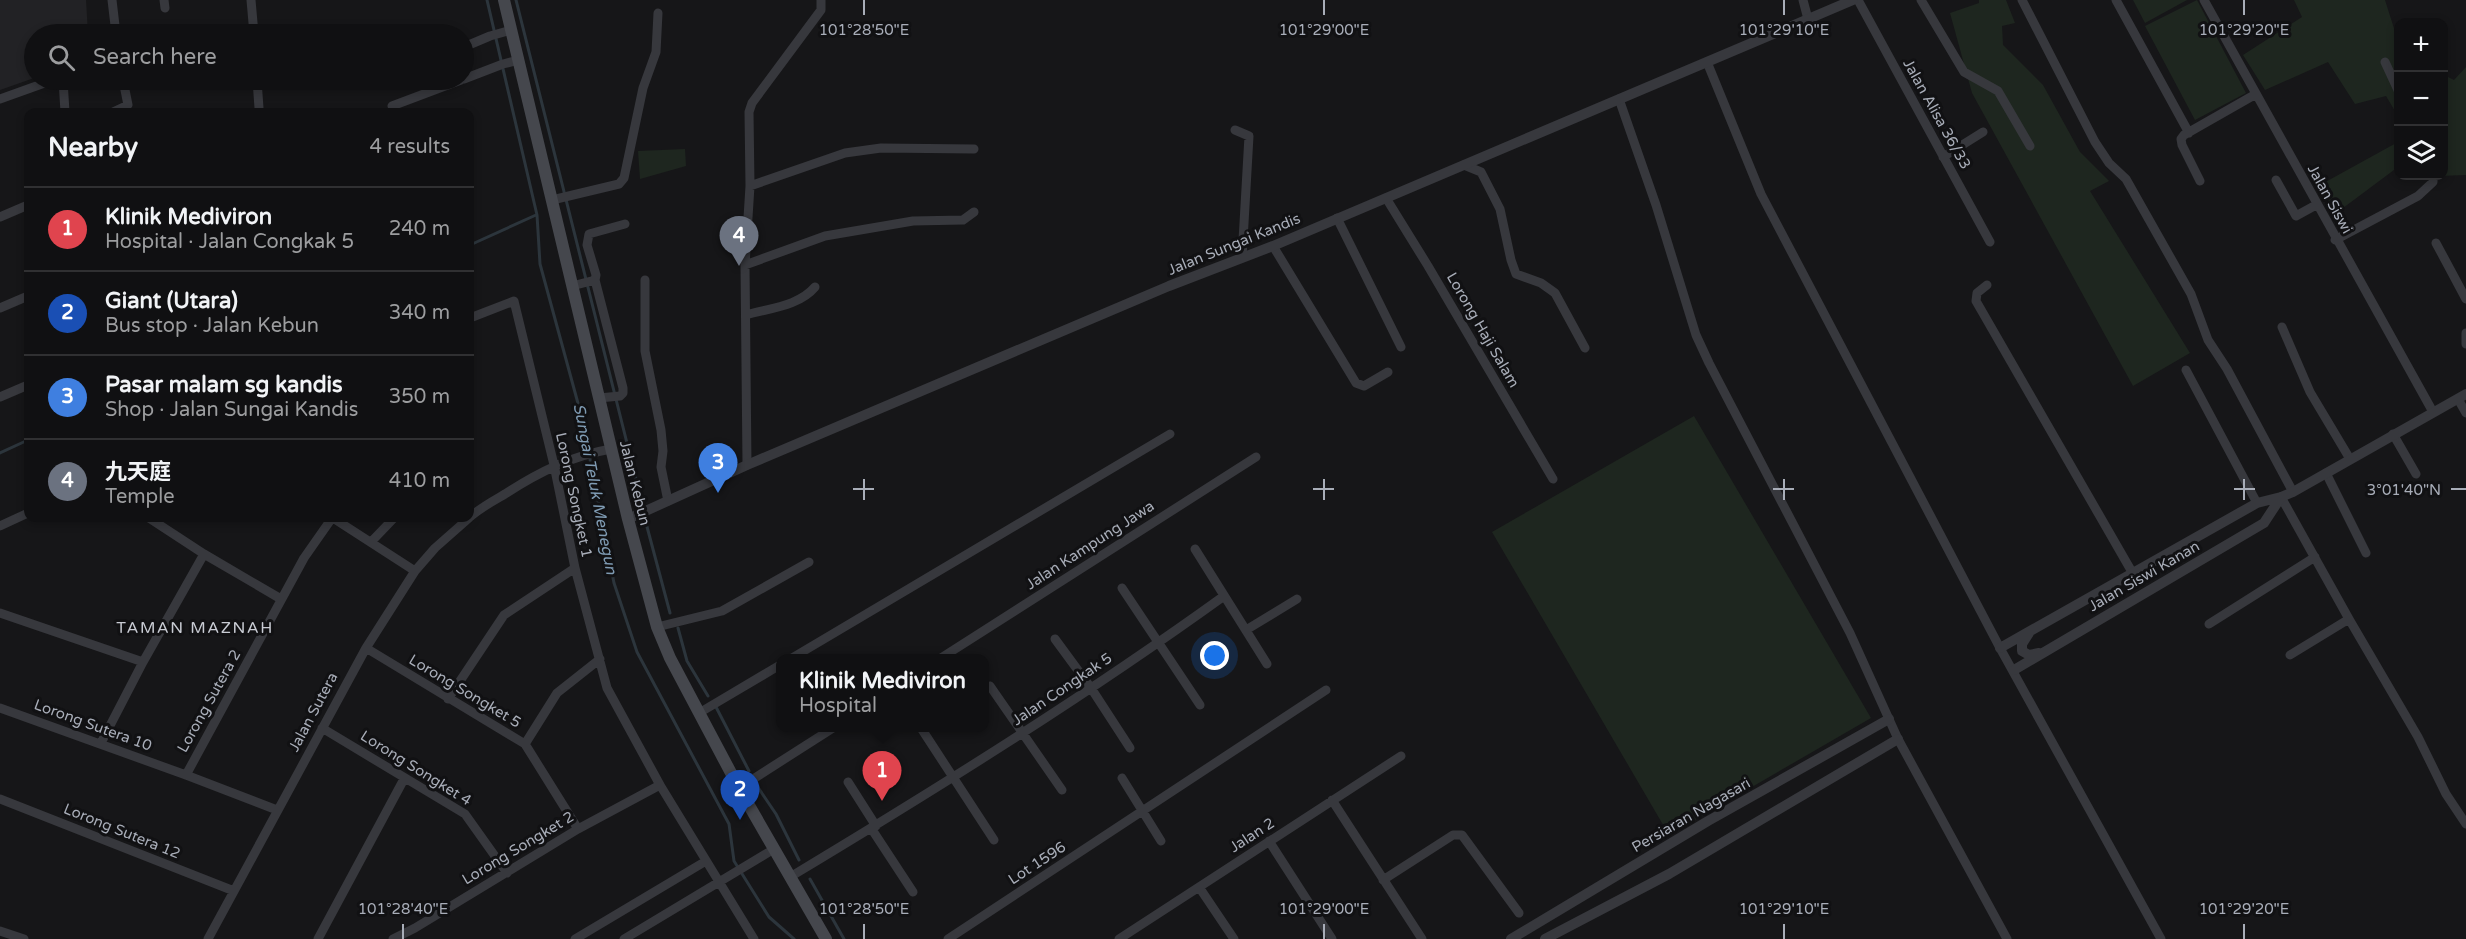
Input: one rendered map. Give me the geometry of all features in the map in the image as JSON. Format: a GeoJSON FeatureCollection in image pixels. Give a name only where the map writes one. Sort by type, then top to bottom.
{"type":"FeatureCollection","features":[{"type":"Feature","properties":{"kind":"main road","name":"Jalan Kebun"},"geometry":{"type":"LineString","coordinates":[[504,0],[519,60],[585,283],[599,398],[657,627],[739,788],[825,939]]}},
{"type":"Feature","properties":{"kind":"street"},"geometry":{"type":"LineString","coordinates":[[112,0],[115,24]]}},
{"type":"Feature","properties":{"kind":"street"},"geometry":{"type":"LineString","coordinates":[[251,0],[253,24]]}},
{"type":"Feature","properties":{"kind":"street"},"geometry":{"type":"LineString","coordinates":[[747,465],[745,265],[750,186],[749,112],[752,103],[821,10],[821,0]]}},
{"type":"Feature","properties":{"kind":"street"},"geometry":{"type":"LineString","coordinates":[[1803,0],[1808,19]]}},
{"type":"Feature","properties":{"kind":"street","name":"Jalan Sungai Kandis"},"geometry":{"type":"LineString","coordinates":[[628,519],[747,465],[1169,286],[1273,246],[1853,0]]}},
{"type":"Feature","properties":{"kind":"street","name":"Jalan Alisa 36/33"},"geometry":{"type":"LineString","coordinates":[[1858,0],[1990,242]]}},
{"type":"Feature","properties":{"kind":"street"},"geometry":{"type":"LineString","coordinates":[[1921,0],[1964,72],[1998,91],[2030,146]]}},
{"type":"Feature","properties":{"kind":"street"},"geometry":{"type":"LineString","coordinates":[[2022,0],[2095,141],[2109,163],[2126,179],[2191,294],[2208,340],[2227,369],[2293,492]]}},
{"type":"Feature","properties":{"kind":"street"},"geometry":{"type":"LineString","coordinates":[[2116,0],[2189,133]]}},
{"type":"Feature","properties":{"kind":"street","name":"Jalan Siswi"},"geometry":{"type":"LineString","coordinates":[[2204,0],[2433,412]]}},
{"type":"Feature","properties":{"kind":"street"},"geometry":{"type":"LineString","coordinates":[[561,198],[620,184],[624,178],[643,88],[656,52],[658,13]]}},
{"type":"Feature","properties":{"kind":"street"},"geometry":{"type":"LineString","coordinates":[[474,43],[511,30]]}},
{"type":"Feature","properties":{"kind":"street"},"geometry":{"type":"LineString","coordinates":[[474,75],[519,60]]}},
{"type":"Feature","properties":{"kind":"street"},"geometry":{"type":"LineString","coordinates":[[1707,62],[1761,194],[2000,648],[2161,939]]}},
{"type":"Feature","properties":{"kind":"street"},"geometry":{"type":"LineString","coordinates":[[2385,62],[2394,81]]}},
{"type":"Feature","properties":{"kind":"street"},"geometry":{"type":"LineString","coordinates":[[0,99],[25,90]]}},
{"type":"Feature","properties":{"kind":"street"},"geometry":{"type":"LineString","coordinates":[[64,90],[65,108]]}},
{"type":"Feature","properties":{"kind":"street"},"geometry":{"type":"LineString","coordinates":[[122,108],[128,105],[125,90]]}},
{"type":"Feature","properties":{"kind":"street"},"geometry":{"type":"LineString","coordinates":[[258,90],[259,108]]}},
{"type":"Feature","properties":{"kind":"street"},"geometry":{"type":"LineString","coordinates":[[392,106],[433,90]]}},
{"type":"Feature","properties":{"kind":"street"},"geometry":{"type":"LineString","coordinates":[[2200,181],[2181,139],[2256,94]]}},
{"type":"Feature","properties":{"kind":"street"},"geometry":{"type":"LineString","coordinates":[[1619,99],[1700,344],[1797,535],[1850,633],[1898,739],[2007,939]]}},
{"type":"Feature","properties":{"kind":"street"},"geometry":{"type":"LineString","coordinates":[[1235,130],[1249,136],[1242,258]]}},
{"type":"Feature","properties":{"kind":"street"},"geometry":{"type":"LineString","coordinates":[[1943,157],[1983,132]]}},
{"type":"Feature","properties":{"kind":"street"},"geometry":{"type":"LineString","coordinates":[[750,186],[845,153],[880,148],[974,149]]}},
{"type":"Feature","properties":{"kind":"street"},"geometry":{"type":"LineString","coordinates":[[1464,165],[1481,172],[1500,209],[1516,274],[1541,283],[1555,293],[1585,348]]}},
{"type":"Feature","properties":{"kind":"street"},"geometry":{"type":"LineString","coordinates":[[2276,180],[2296,216],[2316,205]]}},
{"type":"Feature","properties":{"kind":"street"},"geometry":{"type":"LineString","coordinates":[[2336,240],[2418,196],[2433,180]]}},
{"type":"Feature","properties":{"kind":"street","name":"Lorong Haji Salam"},"geometry":{"type":"LineString","coordinates":[[1386,198],[1553,479]]}},
{"type":"Feature","properties":{"kind":"street"},"geometry":{"type":"LineString","coordinates":[[0,217],[24,207]]}},
{"type":"Feature","properties":{"kind":"street"},"geometry":{"type":"LineString","coordinates":[[745,265],[825,236],[913,221],[963,220],[974,212]]}},
{"type":"Feature","properties":{"kind":"street"},"geometry":{"type":"LineString","coordinates":[[1337,218],[1401,346]]}},
{"type":"Feature","properties":{"kind":"street"},"geometry":{"type":"LineString","coordinates":[[599,398],[623,393],[622,377],[585,283],[596,276],[587,245],[590,234],[625,224]]}},
{"type":"Feature","properties":{"kind":"street"},"geometry":{"type":"LineString","coordinates":[[2436,243],[2466,299]]}},
{"type":"Feature","properties":{"kind":"street"},"geometry":{"type":"LineString","coordinates":[[1273,246],[1356,383],[1364,386],[1388,372]]}},
{"type":"Feature","properties":{"kind":"street"},"geometry":{"type":"LineString","coordinates":[[645,280],[645,351],[661,430],[663,451],[661,467],[668,501]]}},
{"type":"Feature","properties":{"kind":"street"},"geometry":{"type":"LineString","coordinates":[[1987,285],[1977,293],[1976,301],[2132,572]]}},
{"type":"Feature","properties":{"kind":"street"},"geometry":{"type":"LineString","coordinates":[[746,315],[798,301],[815,287]]}},
{"type":"Feature","properties":{"kind":"street"},"geometry":{"type":"LineString","coordinates":[[0,308],[24,298]]}},
{"type":"Feature","properties":{"kind":"street","name":"Lorong Songket 1"},"geometry":{"type":"LineString","coordinates":[[474,316],[514,301],[554,465],[575,568],[607,688],[660,785],[754,939]]}},
{"type":"Feature","properties":{"kind":"street"},"geometry":{"type":"LineString","coordinates":[[2282,327],[2310,392],[2350,459]]}},
{"type":"Feature","properties":{"kind":"street"},"geometry":{"type":"LineString","coordinates":[[2466,333],[2466,344]]}},
{"type":"Feature","properties":{"kind":"street"},"geometry":{"type":"LineString","coordinates":[[2186,370],[2257,503]]}},
{"type":"Feature","properties":{"kind":"street"},"geometry":{"type":"LineString","coordinates":[[0,397],[24,387]]}},
{"type":"Feature","properties":{"kind":"street"},"geometry":{"type":"LineString","coordinates":[[2462,396],[2466,413]]}},
{"type":"Feature","properties":{"kind":"street","name":"Jalan Siswi Kanan"},"geometry":{"type":"LineString","coordinates":[[2000,648],[2257,503],[2293,492],[2462,396]]}},
{"type":"Feature","properties":{"kind":"street"},"geometry":{"type":"LineString","coordinates":[[799,654],[1170,434]]}},
{"type":"Feature","properties":{"kind":"street"},"geometry":{"type":"LineString","coordinates":[[2393,434],[2416,474]]}},
{"type":"Feature","properties":{"kind":"street","name":"Jalan Sutera"},"geometry":{"type":"LineString","coordinates":[[474,512],[554,465],[580,455],[611,449]]}},
{"type":"Feature","properties":{"kind":"street","name":"Jalan Kampung Jawa"},"geometry":{"type":"LineString","coordinates":[[947,654],[1256,457]]}},
{"type":"Feature","properties":{"kind":"street"},"geometry":{"type":"LineString","coordinates":[[2326,473],[2366,553]]}},
{"type":"Feature","properties":{"kind":"street"},"geometry":{"type":"LineString","coordinates":[[2282,497],[2349,619],[2418,737],[2446,794],[2466,824]]}},
{"type":"Feature","properties":{"kind":"street","name":"Jalan Siswi Kanan"},"geometry":{"type":"LineString","coordinates":[[2014,670],[2264,523],[2282,497]]}},
{"type":"Feature","properties":{"kind":"street"},"geometry":{"type":"LineString","coordinates":[[0,526],[24,515]]}},
{"type":"Feature","properties":{"kind":"street"},"geometry":{"type":"LineString","coordinates":[[154,522],[281,599]]}},
{"type":"Feature","properties":{"kind":"street","name":"Lorong Sutera 2"},"geometry":{"type":"LineString","coordinates":[[186,775],[281,599],[326,522]]}},
{"type":"Feature","properties":{"kind":"street"},"geometry":{"type":"LineString","coordinates":[[334,522],[371,542],[415,571]]}},
{"type":"Feature","properties":{"kind":"street"},"geometry":{"type":"LineString","coordinates":[[371,542],[390,522]]}},
{"type":"Feature","properties":{"kind":"street","name":"Jalan Sutera"},"geometry":{"type":"LineString","coordinates":[[208,939],[366,648],[415,571],[462,522]]}},
{"type":"Feature","properties":{"kind":"street"},"geometry":{"type":"LineString","coordinates":[[1195,549],[1267,664]]}},
{"type":"Feature","properties":{"kind":"street"},"geometry":{"type":"LineString","coordinates":[[101,744],[143,662],[204,554]]}},
{"type":"Feature","properties":{"kind":"street"},"geometry":{"type":"LineString","coordinates":[[2209,624],[2314,557]]}},
{"type":"Feature","properties":{"kind":"street"},"geometry":{"type":"LineString","coordinates":[[657,627],[722,611],[809,562]]}},
{"type":"Feature","properties":{"kind":"street"},"geometry":{"type":"LineString","coordinates":[[448,699],[504,615],[575,568]]}},
{"type":"Feature","properties":{"kind":"street"},"geometry":{"type":"LineString","coordinates":[[1122,588],[1200,705]]}},
{"type":"Feature","properties":{"kind":"street","name":"Jalan Congkak 5"},"geometry":{"type":"LineString","coordinates":[[790,877],[953,779],[1159,643],[1224,596]]}},
{"type":"Feature","properties":{"kind":"street"},"geometry":{"type":"LineString","coordinates":[[1246,630],[1297,599]]}},
{"type":"Feature","properties":{"kind":"street"},"geometry":{"type":"LineString","coordinates":[[0,613],[143,662]]}},
{"type":"Feature","properties":{"kind":"street"},"geometry":{"type":"LineString","coordinates":[[2290,656],[2349,619]]}},
{"type":"Feature","properties":{"kind":"street"},"geometry":{"type":"LineString","coordinates":[[2032,630],[2022,644],[2022,651],[2029,655],[2043,652]]}},
{"type":"Feature","properties":{"kind":"street"},"geometry":{"type":"LineString","coordinates":[[1055,639],[1091,688],[1130,748]]}},
{"type":"Feature","properties":{"kind":"street","name":"Lorong Songket 5"},"geometry":{"type":"LineString","coordinates":[[366,648],[525,744],[578,829]]}},
{"type":"Feature","properties":{"kind":"street"},"geometry":{"type":"LineString","coordinates":[[525,744],[557,693],[600,659]]}},
{"type":"Feature","properties":{"kind":"street"},"geometry":{"type":"LineString","coordinates":[[699,713],[776,667]]}},
{"type":"Feature","properties":{"kind":"street"},"geometry":{"type":"LineString","coordinates":[[990,686],[1062,790]]}},
{"type":"Feature","properties":{"kind":"street","name":"Lot 1596"},"geometry":{"type":"LineString","coordinates":[[948,939],[1326,690]]}},
{"type":"Feature","properties":{"kind":"street","name":"Lorong Sutera 10"},"geometry":{"type":"LineString","coordinates":[[0,708],[277,810]]}},
{"type":"Feature","properties":{"kind":"street","name":"Persiaran Nagasari"},"geometry":{"type":"LineString","coordinates":[[1511,939],[1708,821],[1889,719]]}},
{"type":"Feature","properties":{"kind":"street","name":"Lorong Songket 4"},"geometry":{"type":"LineString","coordinates":[[322,728],[465,814],[507,873]]}},
{"type":"Feature","properties":{"kind":"street"},"geometry":{"type":"LineString","coordinates":[[739,788],[827,732]]}},
{"type":"Feature","properties":{"kind":"street"},"geometry":{"type":"LineString","coordinates":[[923,732],[994,840]]}},
{"type":"Feature","properties":{"kind":"street"},"geometry":{"type":"LineString","coordinates":[[1861,735],[1879,736],[1881,742],[1875,753]]}},
{"type":"Feature","properties":{"kind":"street"},"geometry":{"type":"LineString","coordinates":[[1545,939],[1669,874],[1898,739]]}},
{"type":"Feature","properties":{"kind":"street","name":"Jalan 2"},"geometry":{"type":"LineString","coordinates":[[1124,938],[1401,756]]}},
{"type":"Feature","properties":{"kind":"street"},"geometry":{"type":"LineString","coordinates":[[1122,778],[1161,841]]}},
{"type":"Feature","properties":{"kind":"street"},"geometry":{"type":"LineString","coordinates":[[318,939],[404,779]]}},
{"type":"Feature","properties":{"kind":"street"},"geometry":{"type":"LineString","coordinates":[[848,782],[913,892]]}},
{"type":"Feature","properties":{"kind":"street","name":"Lorong Songket 2"},"geometry":{"type":"LineString","coordinates":[[393,939],[578,829],[660,785]]}},
{"type":"Feature","properties":{"kind":"street","name":"Lorong Sutera 12"},"geometry":{"type":"LineString","coordinates":[[0,799],[234,891]]}},
{"type":"Feature","properties":{"kind":"street"},"geometry":{"type":"LineString","coordinates":[[1332,800],[1422,939]]}},
{"type":"Feature","properties":{"kind":"street"},"geometry":{"type":"LineString","coordinates":[[1383,880],[1453,835],[1462,835],[1519,913]]}},
{"type":"Feature","properties":{"kind":"street"},"geometry":{"type":"LineString","coordinates":[[1269,841],[1332,939]]}},
{"type":"Feature","properties":{"kind":"street"},"geometry":{"type":"LineString","coordinates":[[624,939],[774,849]]}},
{"type":"Feature","properties":{"kind":"street"},"geometry":{"type":"LineString","coordinates":[[575,939],[706,861]]}},
{"type":"Feature","properties":{"kind":"street"},"geometry":{"type":"LineString","coordinates":[[1199,887],[1234,939]]}},
{"type":"Feature","properties":{"kind":"street"},"geometry":{"type":"LineString","coordinates":[[0,931],[24,939]]}},
{"type":"Feature","properties":{"kind":"shaded area"},"geometry":{"type":"Polygon","coordinates":[[[0,0],[86,0],[87,24],[24,24],[24,82],[0,90],[0,0]]]}},
{"type":"Feature","properties":{"kind":"shaded area"},"geometry":{"type":"Polygon","coordinates":[[[1979,0],[2006,0],[2015,23],[2002,26],[2003,45],[2043,85],[2080,152],[2109,181],[2090,191],[2190,353],[2133,386],[1972,93],[1950,13],[1979,3],[1979,0]]]}},
{"type":"Feature","properties":{"kind":"shaded area"},"geometry":{"type":"Polygon","coordinates":[[[2133,0],[2187,0],[2145,23],[2133,0]]]}},
{"type":"Feature","properties":{"kind":"shaded area"},"geometry":{"type":"Polygon","coordinates":[[[2197,0],[2246,93],[2195,120],[2145,26],[2197,0]]]}},
{"type":"Feature","properties":{"kind":"shaded area"},"geometry":{"type":"Polygon","coordinates":[[[2294,0],[2385,0],[2394,28],[2394,109],[2386,96],[2355,104],[2328,62],[2265,90],[2243,55],[2302,17],[2294,0]]]}},
{"type":"Feature","properties":{"kind":"shaded area"},"geometry":{"type":"Polygon","coordinates":[[[2466,67],[2466,175],[2448,176],[2448,77],[2454,80],[2466,67]]]}},
{"type":"Feature","properties":{"kind":"shaded area"},"geometry":{"type":"Polygon","coordinates":[[[2394,144],[2394,170],[2335,214],[2320,185],[2394,144]]]}},
{"type":"Feature","properties":{"kind":"shaded area"},"geometry":{"type":"Polygon","coordinates":[[[685,149],[686,166],[640,179],[638,151],[685,149]]]}},
{"type":"Feature","properties":{"kind":"shaded area"},"geometry":{"type":"Polygon","coordinates":[[[1694,416],[1871,718],[1669,835],[1492,532],[1694,416]]]}},
{"type":"Feature","properties":{"kind":"waterway","name":"Sungai Teluk Menegun"},"geometry":{"type":"LineString","coordinates":[[487,0],[537,215],[540,264],[582,418],[614,583],[637,652],[729,824],[734,861],[769,917],[794,939]]}},
{"type":"Feature","properties":{"kind":"waterway"},"geometry":{"type":"LineString","coordinates":[[516,0],[641,499]]}},
{"type":"Feature","properties":{"kind":"waterway"},"geometry":{"type":"LineString","coordinates":[[474,243],[536,215]]}},
{"type":"Feature","properties":{"kind":"waterway"},"geometry":{"type":"LineString","coordinates":[[0,453],[24,442]]}},
{"type":"Feature","properties":{"kind":"waterway"},"geometry":{"type":"LineString","coordinates":[[646,523],[670,613]]}},
{"type":"Feature","properties":{"kind":"waterway"},"geometry":{"type":"LineString","coordinates":[[678,628],[687,661],[708,696]]}},
{"type":"Feature","properties":{"kind":"waterway"},"geometry":{"type":"LineString","coordinates":[[716,707],[749,771]]}},
{"type":"Feature","properties":{"kind":"waterway"},"geometry":{"type":"LineString","coordinates":[[755,783],[776,814],[799,860]]}},
{"type":"Feature","properties":{"kind":"waterway"},"geometry":{"type":"LineString","coordinates":[[810,879],[844,939]]}},
{"type":"Feature","properties":{"kind":"place","name":"九天庭"},"geometry":{"type":"Point","coordinates":[739,266]}},
{"type":"Feature","properties":{"kind":"place","name":"Pasar malam sg kandis"},"geometry":{"type":"Point","coordinates":[718,493]}},
{"type":"Feature","properties":{"kind":"place","name":"Klinik Mediviron"},"geometry":{"type":"Point","coordinates":[882,801]}},
{"type":"Feature","properties":{"kind":"place","name":"Giant (Utara)"},"geometry":{"type":"Point","coordinates":[740,820]}},
{"type":"Feature","properties":{"kind":"district","name":"TAMAN MAZNAH"},"geometry":{"type":"Point","coordinates":[195,628]}}]}
